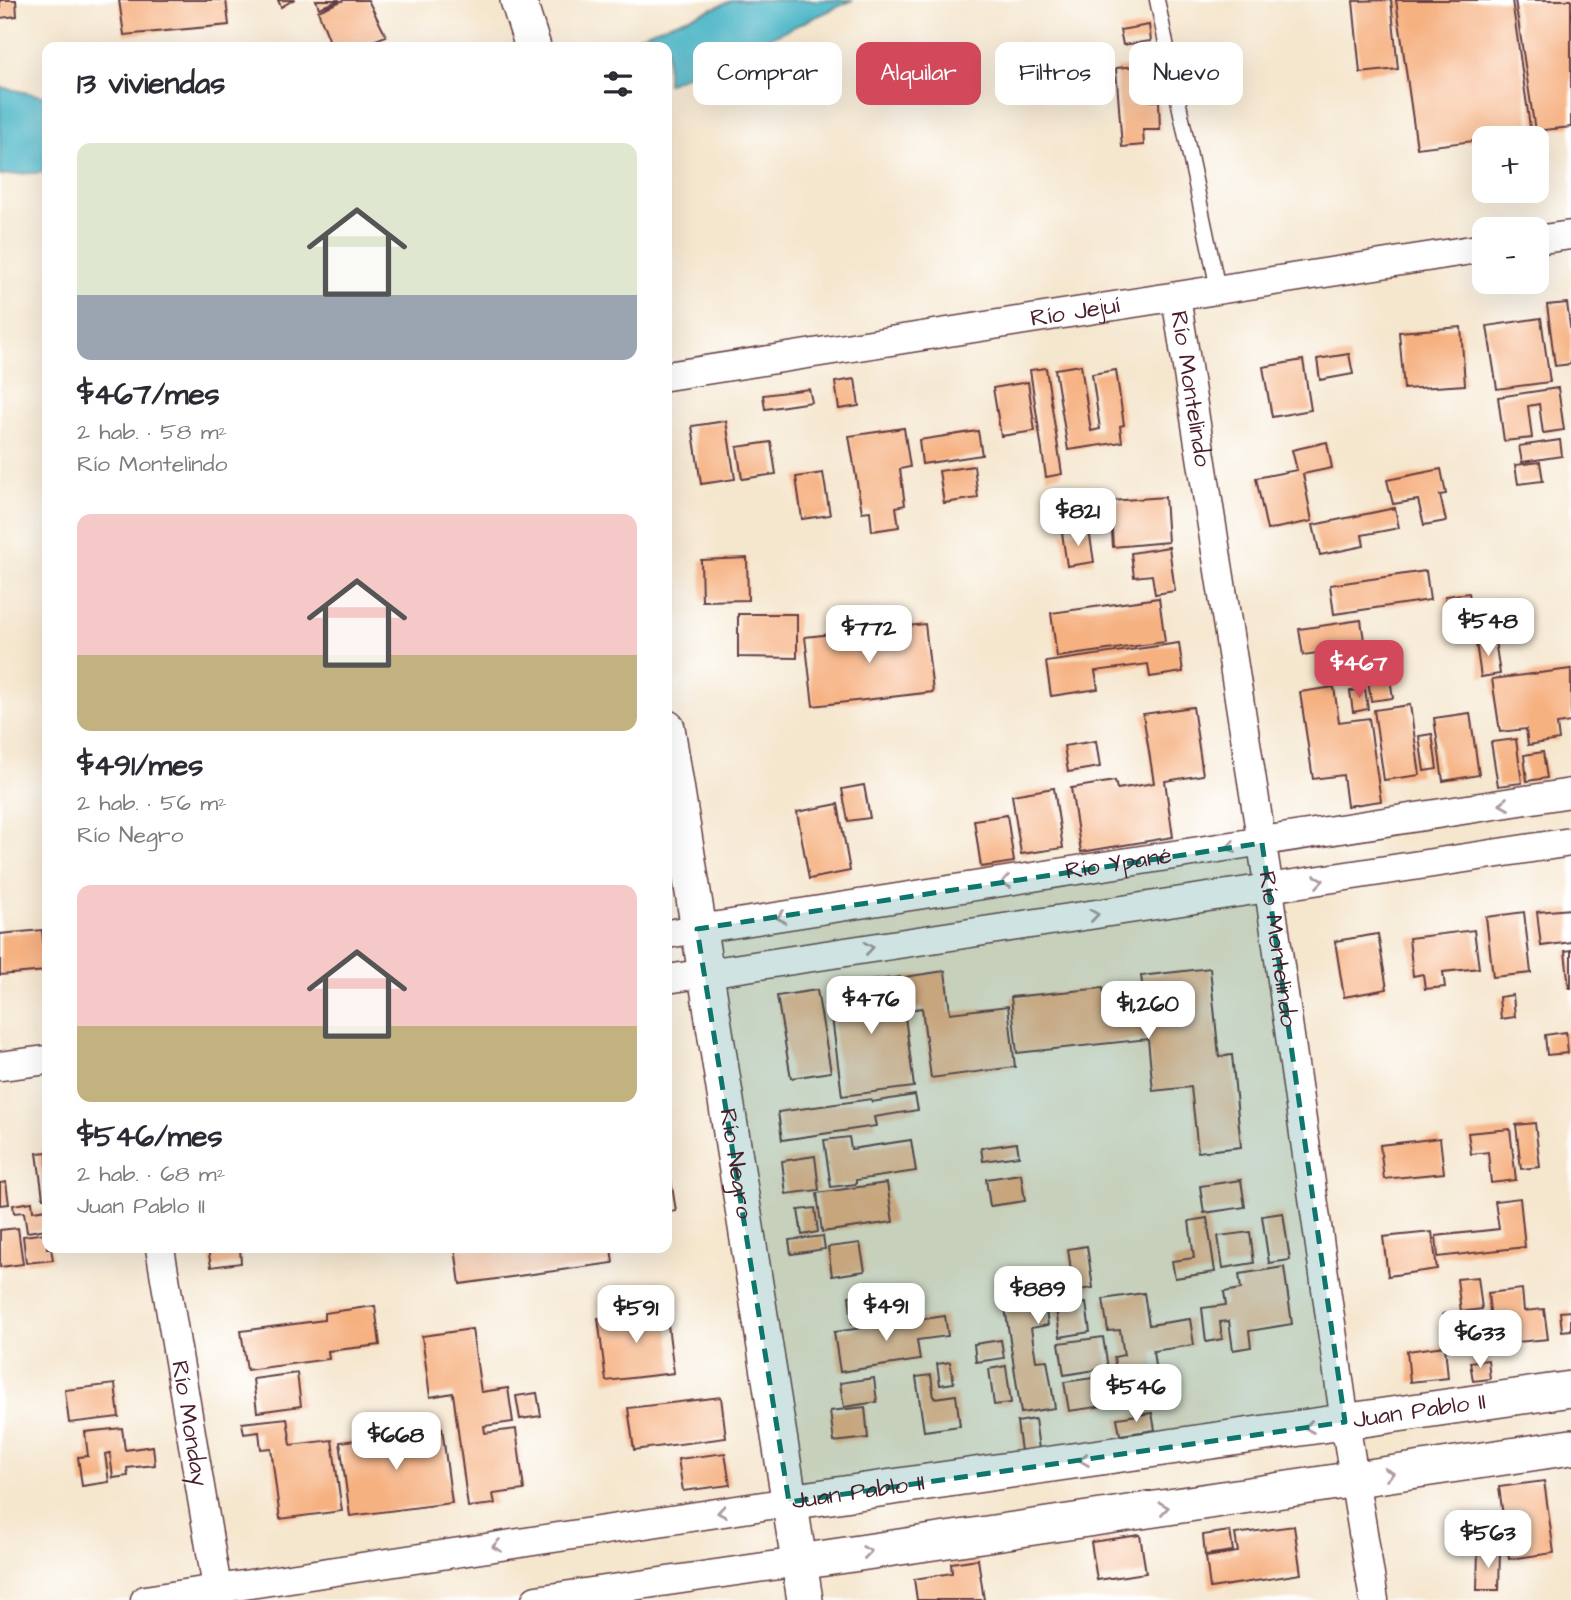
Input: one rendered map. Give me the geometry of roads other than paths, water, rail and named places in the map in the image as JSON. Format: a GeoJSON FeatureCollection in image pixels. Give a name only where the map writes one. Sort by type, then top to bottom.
{"type":"FeatureCollection","features":[{"type":"Feature","properties":{"kind":"street"},"geometry":{"type":"LineString","coordinates":[[519,0],[532,42]]}},
{"type":"Feature","properties":{"kind":"street"},"geometry":{"type":"LineString","coordinates":[[1549,238],[1571,235]]}},
{"type":"Feature","properties":{"kind":"street","name":"Río Jejuí"},"geometry":{"type":"LineString","coordinates":[[672,375],[1472,250]]}},
{"type":"Feature","properties":{"kind":"street","name":"Río Montelindo"},"geometry":{"type":"LineString","coordinates":[[1176,297],[1269,889],[1345,1422],[1374,1600]]}},
{"type":"Feature","properties":{"kind":"street","name":"Río Ypané"},"geometry":{"type":"LineString","coordinates":[[682,932],[1571,793]]}},
{"type":"Feature","properties":{"kind":"street","name":"Río Negro"},"geometry":{"type":"LineString","coordinates":[[672,797],[682,932],[704,973],[805,1600]]}},
{"type":"Feature","properties":{"kind":"street","name":"Río Ypané"},"geometry":{"type":"LineString","coordinates":[[672,978],[1571,842]]}},
{"type":"Feature","properties":{"kind":"street"},"geometry":{"type":"LineString","coordinates":[[0,1066],[42,1061]]}},
{"type":"Feature","properties":{"kind":"street","name":"Río Monday"},"geometry":{"type":"LineString","coordinates":[[161,1253],[218,1594]]}},
{"type":"Feature","properties":{"kind":"street","name":"Juan Pablo II"},"geometry":{"type":"LineString","coordinates":[[145,1600],[218,1594],[789,1502],[1571,1389]]}},
{"type":"Feature","properties":{"kind":"street"},"geometry":{"type":"LineString","coordinates":[[536,1600],[1571,1447]]}},
{"type":"Feature","properties":{"kind":"lane"},"geometry":{"type":"LineString","coordinates":[[1157,0],[1218,289]]}},
{"type":"Feature","properties":{"kind":"water"},"geometry":{"type":"Polygon","coordinates":[[[733,0],[853,0],[760,42],[693,42],[693,72],[672,82],[672,42],[624,42],[733,0]]]}},
{"type":"Feature","properties":{"kind":"water"},"geometry":{"type":"Polygon","coordinates":[[[0,87],[42,96],[42,172],[0,175],[0,87]]]}}]}
